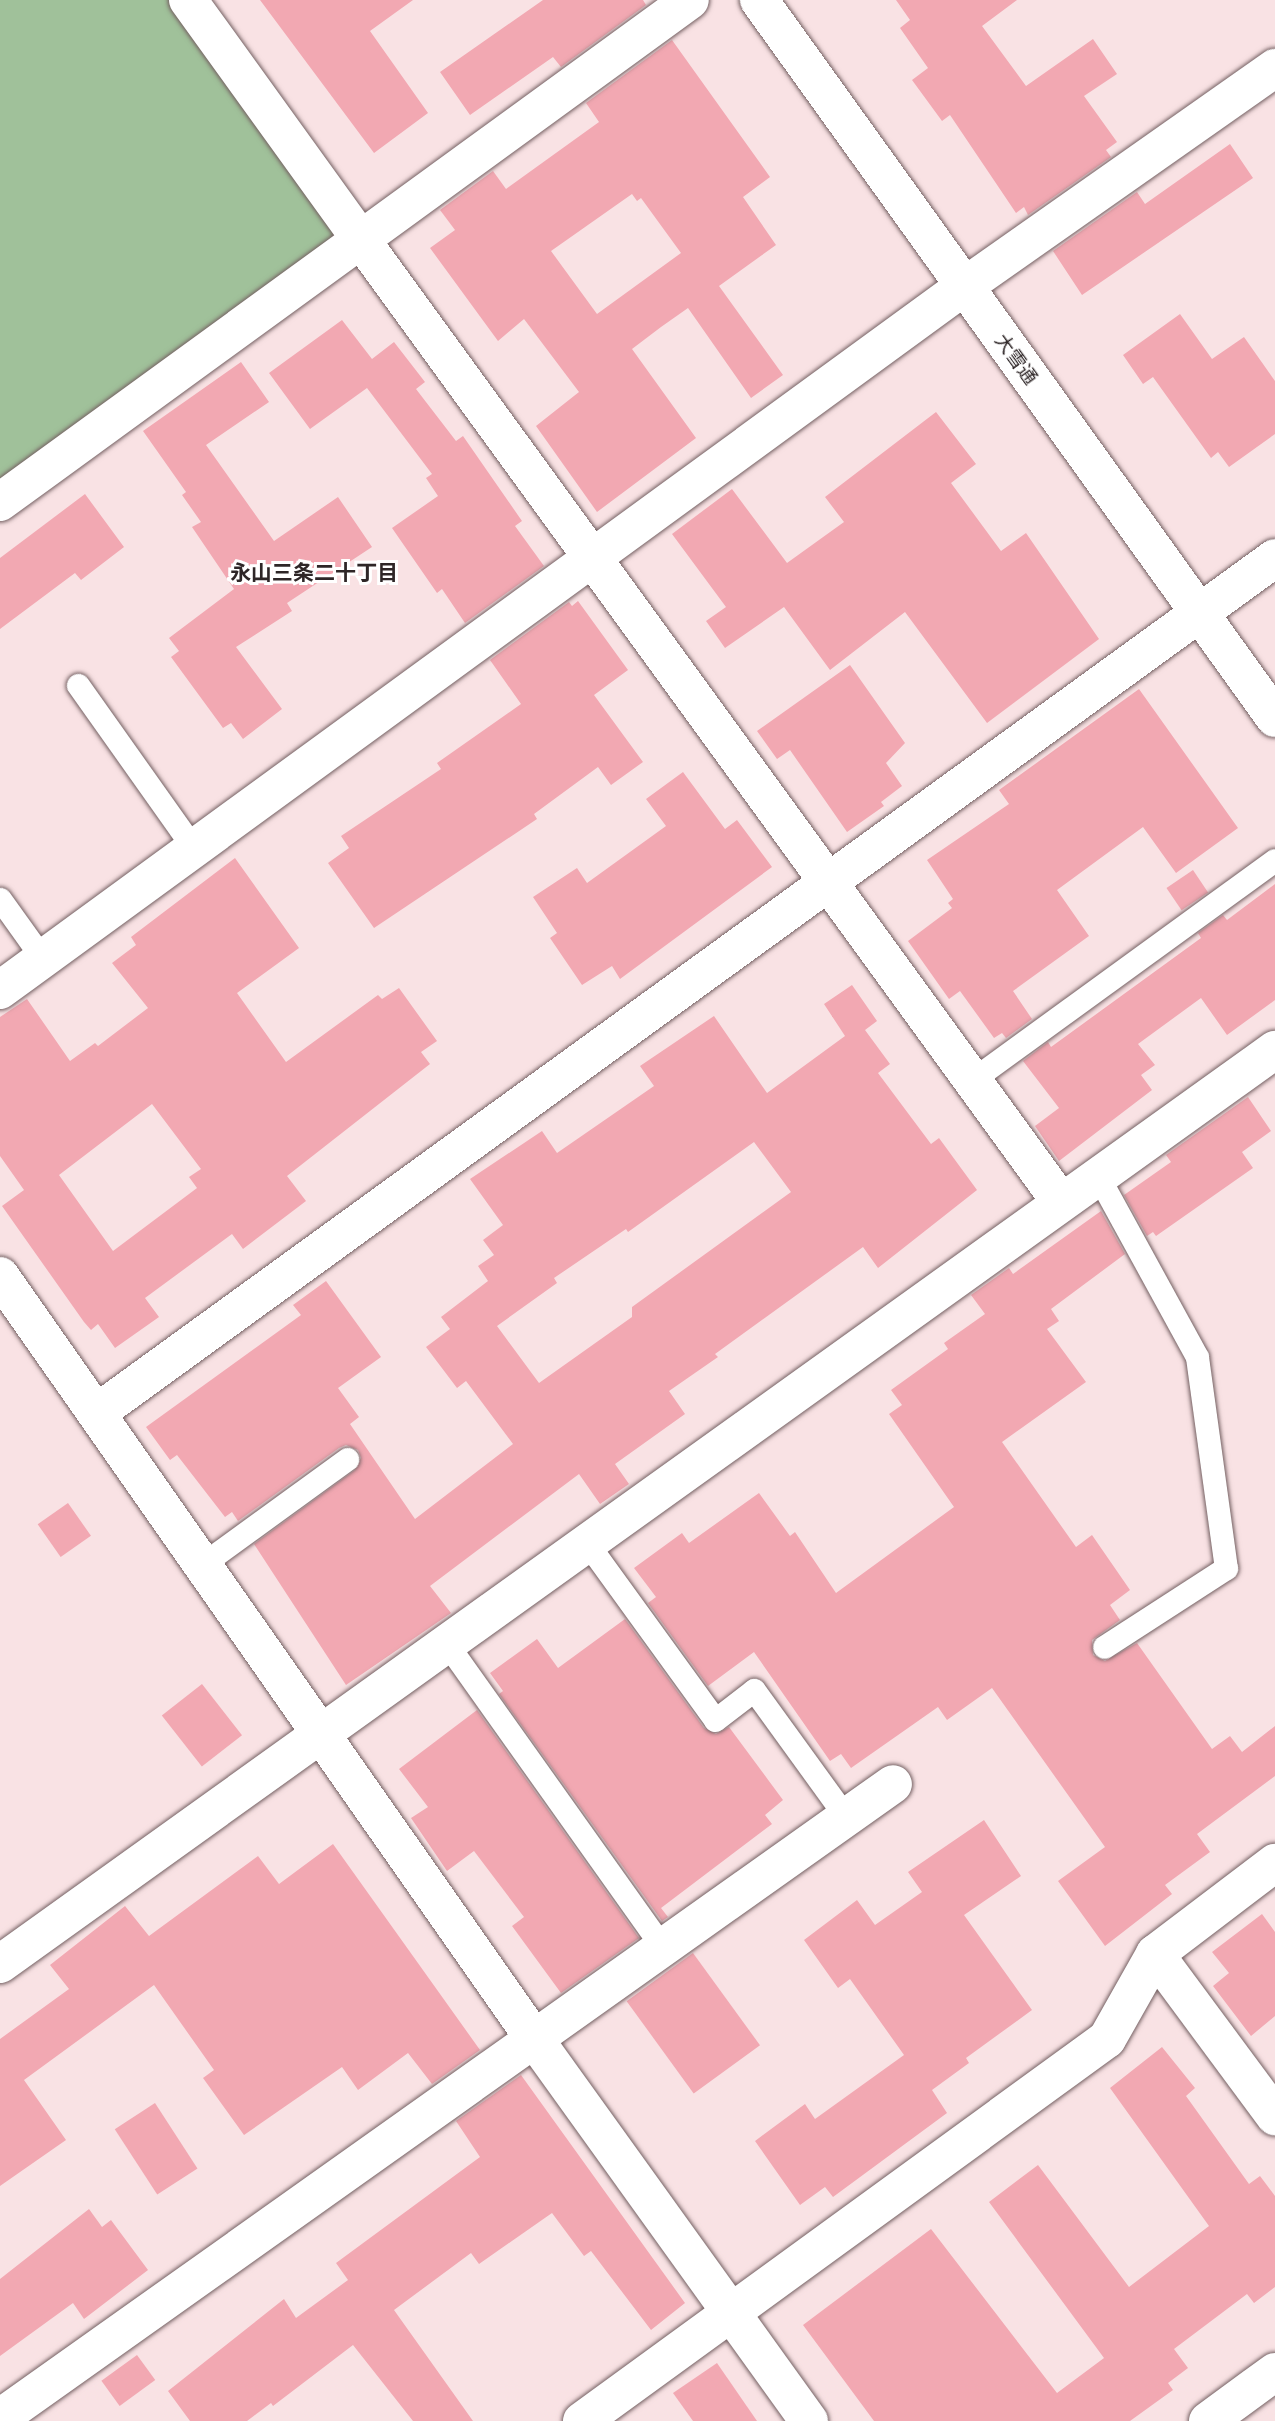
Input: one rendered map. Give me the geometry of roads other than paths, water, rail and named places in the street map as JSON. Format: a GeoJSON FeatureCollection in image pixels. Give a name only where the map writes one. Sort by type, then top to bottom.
{"type":"FeatureCollection","features":[{"type":"Feature","properties":{"kind":"main road"},"geometry":{"type":"LineString","coordinates":[[188,0],[1061,1202]]}},
{"type":"Feature","properties":{"kind":"main road"},"geometry":{"type":"LineString","coordinates":[[0,502],[359,237],[690,0]]}},
{"type":"Feature","properties":{"kind":"main road","name":"大雪通"},"geometry":{"type":"LineString","coordinates":[[759,0],[962,288],[1201,611],[1275,718]]}},
{"type":"Feature","properties":{"kind":"main road"},"geometry":{"type":"LineString","coordinates":[[0,990],[593,560],[962,288],[1275,68]]}},
{"type":"Feature","properties":{"kind":"main road"},"geometry":{"type":"LineString","coordinates":[[98,1412],[1275,558]]}},
{"type":"Feature","properties":{"kind":"main road"},"geometry":{"type":"LineString","coordinates":[[0,1964],[1275,1050]]}},
{"type":"Feature","properties":{"kind":"main road"},"geometry":{"type":"LineString","coordinates":[[0,1276],[323,1732],[533,2037],[809,2421]]}},
{"type":"Feature","properties":{"kind":"main road"},"geometry":{"type":"LineString","coordinates":[[0,2418],[533,2037],[893,1784]]}},
{"type":"Feature","properties":{"kind":"main road"},"geometry":{"type":"LineString","coordinates":[[582,2421],[1107,2039],[1155,1954],[1275,1863]]}},
{"type":"Feature","properties":{"kind":"main road"},"geometry":{"type":"LineString","coordinates":[[1155,1954],[1275,2116]]}},
{"type":"Feature","properties":{"kind":"main road"},"geometry":{"type":"LineString","coordinates":[[1208,2421],[1275,2372]]}},
{"type":"Feature","properties":{"kind":"lane"},"geometry":{"type":"LineString","coordinates":[[78,685],[194,849]]}},
{"type":"Feature","properties":{"kind":"lane"},"geometry":{"type":"LineString","coordinates":[[972,1080],[1275,860]]}},
{"type":"Feature","properties":{"kind":"lane"},"geometry":{"type":"LineString","coordinates":[[0,899],[43,958]]}},
{"type":"Feature","properties":{"kind":"lane"},"geometry":{"type":"LineString","coordinates":[[1098,1176],[1197,1357],[1226,1567],[1104,1647]]}},
{"type":"Feature","properties":{"kind":"lane"},"geometry":{"type":"LineString","coordinates":[[204,1563],[347,1459]]}},
{"type":"Feature","properties":{"kind":"lane"},"geometry":{"type":"LineString","coordinates":[[587,1543],[715,1720],[754,1690],[846,1818]]}},
{"type":"Feature","properties":{"kind":"lane"},"geometry":{"type":"LineString","coordinates":[[446,1644],[662,1946]]}},
{"type":"Feature","properties":{"kind":"district","name":"永山三条二十丁目"},"geometry":{"type":"Point","coordinates":[314,574]}}]}
